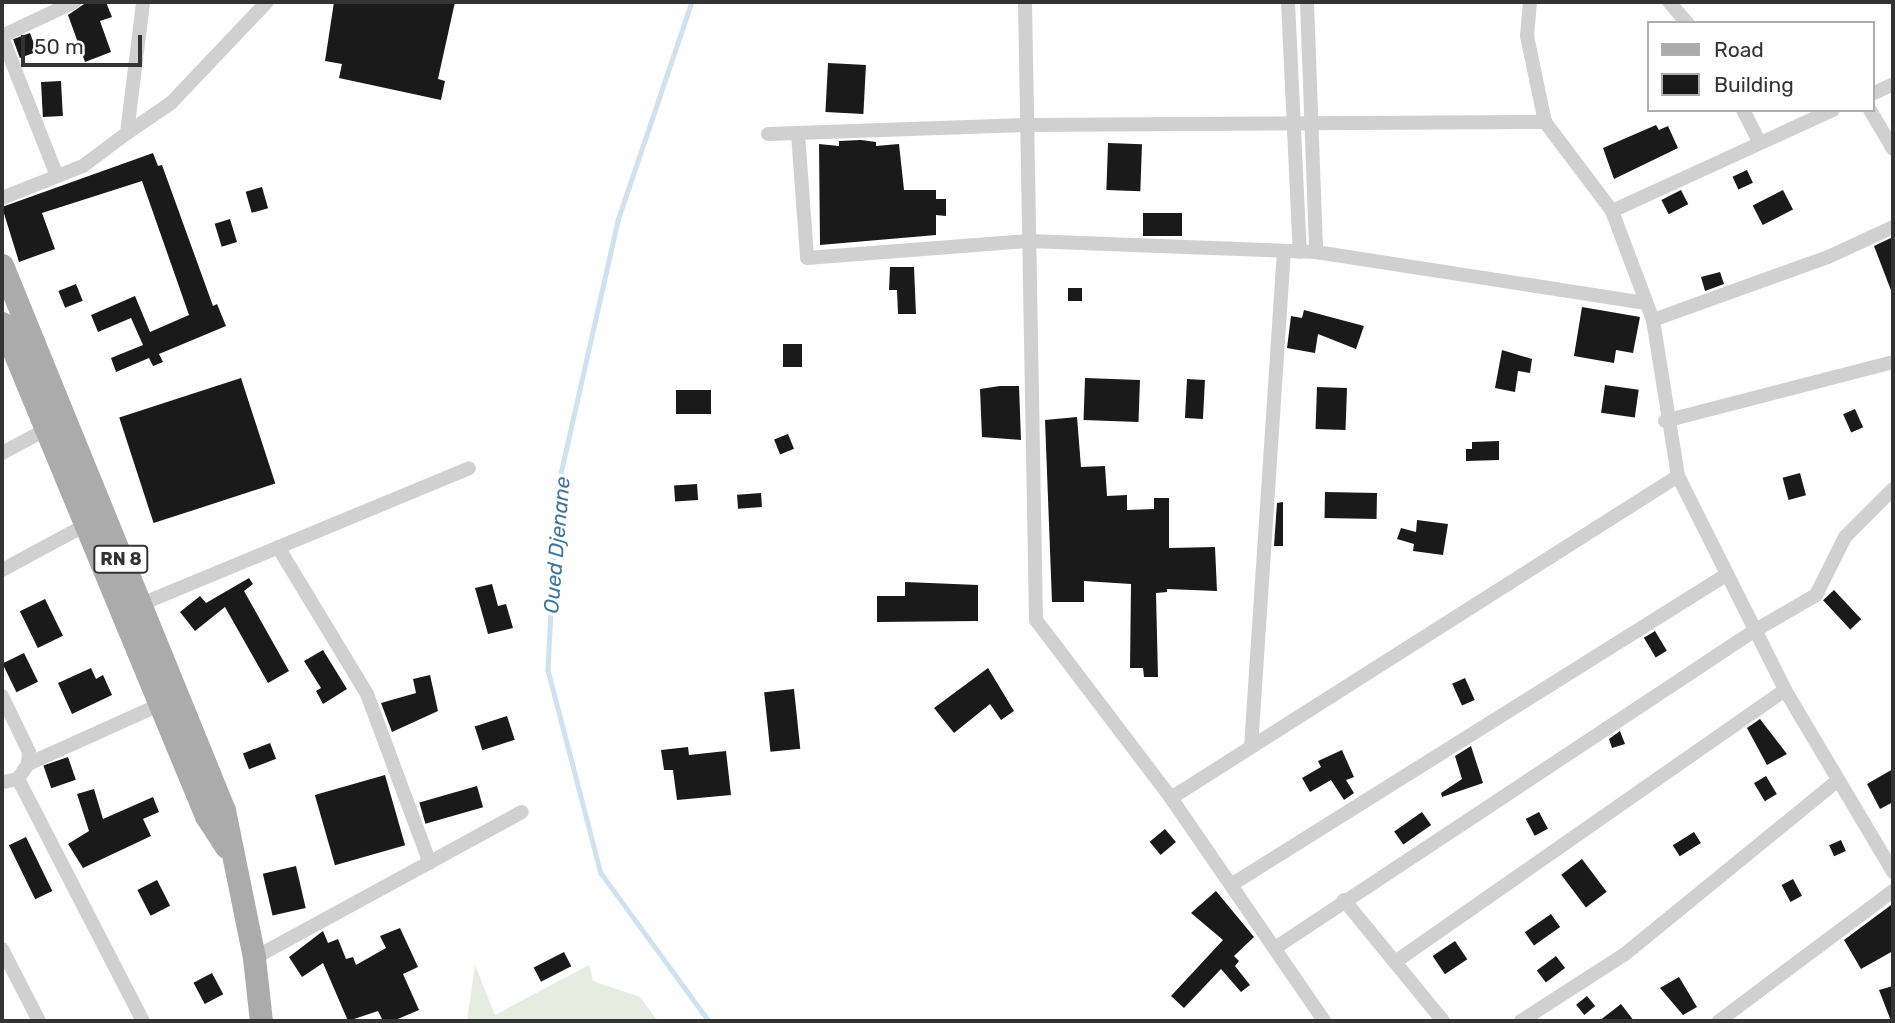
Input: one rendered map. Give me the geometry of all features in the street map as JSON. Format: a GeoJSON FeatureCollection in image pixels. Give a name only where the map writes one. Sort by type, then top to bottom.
{"type":"FeatureCollection","features":[{"type":"Feature","properties":{"kind":"main road","name":"RN 8"},"geometry":{"type":"LineString","coordinates":[[4,276],[117,577],[159,705],[206,816],[232,856]]}},
{"type":"Feature","properties":{"kind":"main road","name":"RN 8"},"geometry":{"type":"LineString","coordinates":[[2,323],[45,430],[94,521]]}},
{"type":"Feature","properties":{"kind":"main road","name":"RN 8"},"geometry":{"type":"LineString","coordinates":[[117,577],[139,605],[224,810],[254,958],[261,1021]]}},
{"type":"Feature","properties":{"kind":"street"},"geometry":{"type":"LineString","coordinates":[[57,176],[2,36],[74,2]]}},
{"type":"Feature","properties":{"kind":"street"},"geometry":{"type":"LineString","coordinates":[[127,134],[143,2]]}},
{"type":"Feature","properties":{"kind":"street"},"geometry":{"type":"LineString","coordinates":[[2,198],[83,166],[171,103],[267,2]]}},
{"type":"Feature","properties":{"kind":"street"},"geometry":{"type":"LineString","coordinates":[[1025,2],[1024,125],[1029,242],[1036,620],[1171,798],[1324,1021]]}},
{"type":"Feature","properties":{"kind":"street"},"geometry":{"type":"LineString","coordinates":[[1288,2],[1300,252]]}},
{"type":"Feature","properties":{"kind":"street"},"geometry":{"type":"LineString","coordinates":[[1307,2],[1316,252]]}},
{"type":"Feature","properties":{"kind":"street"},"geometry":{"type":"LineString","coordinates":[[1530,2],[1527,36],[1545,122],[1612,211],[1653,320],[1665,421],[1678,476],[1785,690],[1893,872]]}},
{"type":"Feature","properties":{"kind":"street"},"geometry":{"type":"LineString","coordinates":[[1669,2],[1685,21]]}},
{"type":"Feature","properties":{"kind":"street"},"geometry":{"type":"LineString","coordinates":[[1874,93],[1893,84]]}},
{"type":"Feature","properties":{"kind":"street"},"geometry":{"type":"LineString","coordinates":[[1744,112],[1759,141]]}},
{"type":"Feature","properties":{"kind":"street"},"geometry":{"type":"LineString","coordinates":[[1612,211],[1759,141],[1828,112]]}},
{"type":"Feature","properties":{"kind":"street"},"geometry":{"type":"LineString","coordinates":[[1871,112],[1893,149]]}},
{"type":"Feature","properties":{"kind":"street"},"geometry":{"type":"LineString","coordinates":[[768,134],[1024,125],[1311,127],[1545,122]]}},
{"type":"Feature","properties":{"kind":"street"},"geometry":{"type":"LineString","coordinates":[[799,134],[807,258],[1029,242],[1316,252],[1646,303]]}},
{"type":"Feature","properties":{"kind":"street"},"geometry":{"type":"LineString","coordinates":[[1653,320],[1828,257],[1893,227]]}},
{"type":"Feature","properties":{"kind":"street"},"geometry":{"type":"LineString","coordinates":[[1251,747],[1284,251]]}},
{"type":"Feature","properties":{"kind":"street"},"geometry":{"type":"LineString","coordinates":[[1665,421],[1871,371],[1893,362]]}},
{"type":"Feature","properties":{"kind":"street"},"geometry":{"type":"LineString","coordinates":[[2,453],[45,430]]}},
{"type":"Feature","properties":{"kind":"street"},"geometry":{"type":"LineString","coordinates":[[139,605],[470,468]]}},
{"type":"Feature","properties":{"kind":"street"},"geometry":{"type":"LineString","coordinates":[[1171,798],[1678,476]]}},
{"type":"Feature","properties":{"kind":"street"},"geometry":{"type":"LineString","coordinates":[[1275,948],[1754,631],[1816,595],[1845,537],[1893,489]]}},
{"type":"Feature","properties":{"kind":"street"},"geometry":{"type":"LineString","coordinates":[[2,570],[94,521]]}},
{"type":"Feature","properties":{"kind":"street"},"geometry":{"type":"LineString","coordinates":[[278,547],[367,694],[430,863]]}},
{"type":"Feature","properties":{"kind":"street"},"geometry":{"type":"LineString","coordinates":[[1231,885],[1726,575]]}},
{"type":"Feature","properties":{"kind":"street"},"geometry":{"type":"LineString","coordinates":[[1395,962],[1785,690]]}},
{"type":"Feature","properties":{"kind":"street"},"geometry":{"type":"LineString","coordinates":[[2,696],[29,752],[28,764]]}},
{"type":"Feature","properties":{"kind":"street"},"geometry":{"type":"LineString","coordinates":[[142,1021],[6,782],[28,764],[159,705]]}},
{"type":"Feature","properties":{"kind":"street"},"geometry":{"type":"LineString","coordinates":[[1521,1021],[1625,954],[1838,780]]}},
{"type":"Feature","properties":{"kind":"street"},"geometry":{"type":"LineString","coordinates":[[254,958],[522,812]]}},
{"type":"Feature","properties":{"kind":"street"},"geometry":{"type":"LineString","coordinates":[[1719,1021],[1893,891]]}},
{"type":"Feature","properties":{"kind":"street"},"geometry":{"type":"LineString","coordinates":[[1345,900],[1443,1021]]}},
{"type":"Feature","properties":{"kind":"street"},"geometry":{"type":"LineString","coordinates":[[2,949],[34,1020]]}},
{"type":"Feature","properties":{"kind":"shaded area"},"geometry":{"type":"Polygon","coordinates":[[[475,965],[495,1015],[589,965],[593,981],[640,997],[658,1021],[467,1021],[475,965]]]}},
{"type":"Feature","properties":{"kind":"building"},"geometry":{"type":"Polygon","coordinates":[[[87,2],[106,2],[112,17],[100,21],[111,52],[85,62],[68,15],[87,2]]]}},
{"type":"Feature","properties":{"kind":"building"},"geometry":{"type":"Polygon","coordinates":[[[334,2],[455,2],[438,79],[445,81],[441,100],[339,78],[342,64],[325,61],[334,2]]]}},
{"type":"Feature","properties":{"kind":"building"},"geometry":{"type":"Polygon","coordinates":[[[30,33],[37,52],[20,58],[13,39],[30,33]]]}},
{"type":"Feature","properties":{"kind":"building"},"geometry":{"type":"Polygon","coordinates":[[[828,63],[866,65],[863,114],[825,112],[828,63]]]}},
{"type":"Feature","properties":{"kind":"building"},"geometry":{"type":"Polygon","coordinates":[[[61,81],[63,116],[43,117],[41,82],[61,81]]]}},
{"type":"Feature","properties":{"kind":"building"},"geometry":{"type":"Polygon","coordinates":[[[1656,125],[1659,130],[1668,126],[1678,148],[1614,179],[1603,148],[1656,125]]]}},
{"type":"Feature","properties":{"kind":"building"},"geometry":{"type":"Polygon","coordinates":[[[839,141],[876,142],[876,146],[899,144],[904,190],[936,190],[936,199],[946,199],[946,216],[936,215],[936,235],[820,245],[819,144],[839,146],[839,141]]]}},
{"type":"Feature","properties":{"kind":"building"},"geometry":{"type":"Polygon","coordinates":[[[1108,143],[1142,144],[1140,191],[1106,190],[1108,143]]]}},
{"type":"Feature","properties":{"kind":"building"},"geometry":{"type":"Polygon","coordinates":[[[153,153],[158,166],[162,165],[213,306],[217,304],[226,326],[159,354],[163,362],[153,366],[149,358],[116,372],[111,358],[143,345],[131,318],[98,332],[91,315],[135,296],[150,332],[189,315],[142,181],[42,213],[55,249],[19,262],[2,207],[153,153]]]}},
{"type":"Feature","properties":{"kind":"building"},"geometry":{"type":"Polygon","coordinates":[[[1747,170],[1753,183],[1738,189],[1732,177],[1747,170]]]}},
{"type":"Feature","properties":{"kind":"building"},"geometry":{"type":"Polygon","coordinates":[[[262,187],[268,208],[252,213],[246,192],[262,187]]]}},
{"type":"Feature","properties":{"kind":"building"},"geometry":{"type":"Polygon","coordinates":[[[1681,190],[1688,204],[1669,214],[1661,200],[1681,190]]]}},
{"type":"Feature","properties":{"kind":"building"},"geometry":{"type":"Polygon","coordinates":[[[1783,190],[1793,210],[1763,225],[1753,205],[1783,190]]]}},
{"type":"Feature","properties":{"kind":"building"},"geometry":{"type":"Polygon","coordinates":[[[1143,213],[1182,213],[1182,236],[1143,236],[1143,213]]]}},
{"type":"Feature","properties":{"kind":"building"},"geometry":{"type":"Polygon","coordinates":[[[230,219],[237,242],[222,247],[215,224],[230,219]]]}},
{"type":"Feature","properties":{"kind":"building"},"geometry":{"type":"Polygon","coordinates":[[[1893,237],[1893,293],[1892,293],[1874,246],[1893,237]]]}},
{"type":"Feature","properties":{"kind":"building"},"geometry":{"type":"Polygon","coordinates":[[[890,267],[914,267],[916,314],[898,314],[897,290],[889,290],[890,267]]]}},
{"type":"Feature","properties":{"kind":"building"},"geometry":{"type":"Polygon","coordinates":[[[1720,272],[1724,284],[1705,291],[1701,277],[1720,272]]]}},
{"type":"Feature","properties":{"kind":"building"},"geometry":{"type":"Polygon","coordinates":[[[76,284],[83,301],[65,308],[58,291],[76,284]]]}},
{"type":"Feature","properties":{"kind":"building"},"geometry":{"type":"Polygon","coordinates":[[[1068,288],[1082,288],[1082,301],[1068,301],[1068,288]]]}},
{"type":"Feature","properties":{"kind":"building"},"geometry":{"type":"Polygon","coordinates":[[[1582,307],[1640,317],[1633,353],[1616,350],[1614,363],[1574,356],[1582,307]]]}},
{"type":"Feature","properties":{"kind":"building"},"geometry":{"type":"Polygon","coordinates":[[[1304,310],[1364,326],[1356,349],[1318,334],[1315,353],[1287,348],[1291,316],[1302,318],[1304,310]]]}},
{"type":"Feature","properties":{"kind":"building"},"geometry":{"type":"Polygon","coordinates":[[[783,344],[802,344],[802,367],[783,367],[783,344]]]}},
{"type":"Feature","properties":{"kind":"building"},"geometry":{"type":"Polygon","coordinates":[[[1502,350],[1532,359],[1530,373],[1518,371],[1515,392],[1495,388],[1502,350]]]}},
{"type":"Feature","properties":{"kind":"building"},"geometry":{"type":"Polygon","coordinates":[[[241,378],[275,484],[154,523],[119,418],[241,378]]]}},
{"type":"Feature","properties":{"kind":"building"},"geometry":{"type":"Polygon","coordinates":[[[1085,378],[1140,380],[1139,422],[1084,420],[1085,378]]]}},
{"type":"Feature","properties":{"kind":"building"},"geometry":{"type":"Polygon","coordinates":[[[1187,379],[1205,380],[1203,419],[1185,418],[1187,379]]]}},
{"type":"Feature","properties":{"kind":"building"},"geometry":{"type":"Polygon","coordinates":[[[1605,385],[1639,390],[1635,417],[1601,413],[1605,385]]]}},
{"type":"Feature","properties":{"kind":"building"},"geometry":{"type":"Polygon","coordinates":[[[1019,386],[1021,440],[982,437],[980,389],[1019,386]]]}},
{"type":"Feature","properties":{"kind":"building"},"geometry":{"type":"Polygon","coordinates":[[[1317,387],[1347,388],[1346,430],[1316,429],[1317,387]]]}},
{"type":"Feature","properties":{"kind":"building"},"geometry":{"type":"Polygon","coordinates":[[[676,390],[711,390],[711,414],[676,414],[676,390]]]}},
{"type":"Feature","properties":{"kind":"building"},"geometry":{"type":"Polygon","coordinates":[[[1855,409],[1863,427],[1851,433],[1843,414],[1855,409]]]}},
{"type":"Feature","properties":{"kind":"building"},"geometry":{"type":"Polygon","coordinates":[[[1077,417],[1081,467],[1105,466],[1107,496],[1127,495],[1127,510],[1154,509],[1154,498],[1169,498],[1169,548],[1215,547],[1217,591],[1167,589],[1167,592],[1156,593],[1158,677],[1144,677],[1143,668],[1130,668],[1131,584],[1084,581],[1084,602],[1052,602],[1045,420],[1077,417]]]}},
{"type":"Feature","properties":{"kind":"building"},"geometry":{"type":"Polygon","coordinates":[[[788,434],[794,449],[780,454],[774,440],[788,434]]]}},
{"type":"Feature","properties":{"kind":"building"},"geometry":{"type":"Polygon","coordinates":[[[1499,441],[1499,460],[1466,461],[1466,449],[1472,449],[1472,442],[1499,441]]]}},
{"type":"Feature","properties":{"kind":"building"},"geometry":{"type":"Polygon","coordinates":[[[1800,473],[1806,495],[1789,500],[1783,478],[1800,473]]]}},
{"type":"Feature","properties":{"kind":"building"},"geometry":{"type":"Polygon","coordinates":[[[697,484],[698,500],[675,502],[674,486],[697,484]]]}},
{"type":"Feature","properties":{"kind":"building"},"geometry":{"type":"Polygon","coordinates":[[[1325,492],[1377,493],[1377,519],[1325,518],[1325,492]]]}},
{"type":"Feature","properties":{"kind":"building"},"geometry":{"type":"Polygon","coordinates":[[[761,493],[762,507],[738,509],[737,495],[761,493]]]}},
{"type":"Feature","properties":{"kind":"building"},"geometry":{"type":"Polygon","coordinates":[[[1283,502],[1283,546],[1274,546],[1277,503],[1283,502]]]}},
{"type":"Feature","properties":{"kind":"building"},"geometry":{"type":"Polygon","coordinates":[[[1417,520],[1448,524],[1443,555],[1413,551],[1414,544],[1397,539],[1401,528],[1416,532],[1417,520]]]}},
{"type":"Feature","properties":{"kind":"building"},"geometry":{"type":"Polygon","coordinates":[[[249,578],[253,584],[244,591],[289,671],[268,683],[225,607],[195,631],[180,612],[200,596],[206,603],[249,578]]]}},
{"type":"Feature","properties":{"kind":"building"},"geometry":{"type":"Polygon","coordinates":[[[905,582],[978,585],[978,621],[877,622],[877,596],[905,596],[905,582]]]}},
{"type":"Feature","properties":{"kind":"building"},"geometry":{"type":"Polygon","coordinates":[[[492,584],[498,606],[506,604],[513,628],[488,634],[475,588],[492,584]]]}},
{"type":"Feature","properties":{"kind":"building"},"geometry":{"type":"Polygon","coordinates":[[[1834,590],[1861,619],[1850,629],[1823,600],[1834,590]]]}},
{"type":"Feature","properties":{"kind":"building"},"geometry":{"type":"Polygon","coordinates":[[[45,599],[63,636],[38,648],[20,611],[45,599]]]}},
{"type":"Feature","properties":{"kind":"building"},"geometry":{"type":"Polygon","coordinates":[[[1655,631],[1667,651],[1656,657],[1644,638],[1655,631]]]}},
{"type":"Feature","properties":{"kind":"building"},"geometry":{"type":"Polygon","coordinates":[[[323,650],[347,689],[323,704],[316,691],[321,688],[304,661],[323,650]]]}},
{"type":"Feature","properties":{"kind":"building"},"geometry":{"type":"Polygon","coordinates":[[[24,653],[38,682],[16,692],[2,664],[24,653]]]}},
{"type":"Feature","properties":{"kind":"building"},"geometry":{"type":"Polygon","coordinates":[[[91,668],[96,679],[103,675],[112,695],[72,714],[58,683],[91,668]]]}},
{"type":"Feature","properties":{"kind":"building"},"geometry":{"type":"Polygon","coordinates":[[[988,668],[1014,711],[1001,720],[990,704],[954,733],[934,708],[988,668]]]}},
{"type":"Feature","properties":{"kind":"building"},"geometry":{"type":"Polygon","coordinates":[[[430,675],[438,711],[392,732],[381,703],[416,693],[413,679],[430,675]]]}},
{"type":"Feature","properties":{"kind":"building"},"geometry":{"type":"Polygon","coordinates":[[[1465,678],[1475,700],[1462,706],[1452,684],[1465,678]]]}},
{"type":"Feature","properties":{"kind":"building"},"geometry":{"type":"Polygon","coordinates":[[[794,689],[800,749],[770,752],[764,692],[794,689]]]}},
{"type":"Feature","properties":{"kind":"building"},"geometry":{"type":"Polygon","coordinates":[[[507,716],[515,740],[482,750],[475,727],[507,716]]]}},
{"type":"Feature","properties":{"kind":"building"},"geometry":{"type":"Polygon","coordinates":[[[1760,719],[1787,754],[1767,765],[1747,728],[1760,719]]]}},
{"type":"Feature","properties":{"kind":"building"},"geometry":{"type":"Polygon","coordinates":[[[1620,731],[1625,744],[1612,748],[1609,739],[1620,731]]]}},
{"type":"Feature","properties":{"kind":"building"},"geometry":{"type":"Polygon","coordinates":[[[270,743],[276,759],[249,769],[243,753],[270,743]]]}},
{"type":"Feature","properties":{"kind":"building"},"geometry":{"type":"Polygon","coordinates":[[[1471,746],[1483,783],[1442,797],[1441,793],[1462,779],[1455,756],[1471,746]]]}},
{"type":"Feature","properties":{"kind":"building"},"geometry":{"type":"Polygon","coordinates":[[[688,747],[689,755],[726,751],[731,795],[677,800],[673,770],[664,770],[661,750],[688,747]]]}},
{"type":"Feature","properties":{"kind":"building"},"geometry":{"type":"Polygon","coordinates":[[[1342,750],[1354,777],[1346,780],[1354,793],[1344,800],[1331,780],[1310,792],[1302,778],[1321,767],[1318,761],[1342,750]]]}},
{"type":"Feature","properties":{"kind":"building"},"geometry":{"type":"Polygon","coordinates":[[[68,757],[76,780],[51,788],[43,765],[68,757]]]}},
{"type":"Feature","properties":{"kind":"building"},"geometry":{"type":"Polygon","coordinates":[[[1893,769],[1893,802],[1880,809],[1867,784],[1893,769]]]}},
{"type":"Feature","properties":{"kind":"building"},"geometry":{"type":"Polygon","coordinates":[[[385,775],[405,845],[335,865],[315,795],[385,775]]]}},
{"type":"Feature","properties":{"kind":"building"},"geometry":{"type":"Polygon","coordinates":[[[1766,776],[1777,794],[1765,801],[1754,783],[1766,776]]]}},
{"type":"Feature","properties":{"kind":"building"},"geometry":{"type":"Polygon","coordinates":[[[477,786],[483,807],[425,824],[419,803],[477,786]]]}},
{"type":"Feature","properties":{"kind":"building"},"geometry":{"type":"Polygon","coordinates":[[[94,789],[103,819],[153,797],[159,812],[143,819],[151,836],[83,868],[68,844],[89,831],[77,794],[94,789]]]}},
{"type":"Feature","properties":{"kind":"building"},"geometry":{"type":"Polygon","coordinates":[[[1422,812],[1431,825],[1403,845],[1394,832],[1422,812]]]}},
{"type":"Feature","properties":{"kind":"building"},"geometry":{"type":"Polygon","coordinates":[[[1539,812],[1548,829],[1535,836],[1526,819],[1539,812]]]}},
{"type":"Feature","properties":{"kind":"building"},"geometry":{"type":"Polygon","coordinates":[[[1165,829],[1176,842],[1161,855],[1150,842],[1165,829]]]}},
{"type":"Feature","properties":{"kind":"building"},"geometry":{"type":"Polygon","coordinates":[[[1694,832],[1701,843],[1680,856],[1673,845],[1694,832]]]}},
{"type":"Feature","properties":{"kind":"building"},"geometry":{"type":"Polygon","coordinates":[[[26,837],[52,891],[35,899],[9,845],[26,837]]]}},
{"type":"Feature","properties":{"kind":"building"},"geometry":{"type":"Polygon","coordinates":[[[1841,840],[1846,851],[1834,856],[1829,845],[1841,840]]]}},
{"type":"Feature","properties":{"kind":"building"},"geometry":{"type":"Polygon","coordinates":[[[1582,859],[1607,892],[1586,907],[1561,875],[1582,859]]]}},
{"type":"Feature","properties":{"kind":"building"},"geometry":{"type":"Polygon","coordinates":[[[296,866],[306,908],[273,916],[263,874],[296,866]]]}},
{"type":"Feature","properties":{"kind":"building"},"geometry":{"type":"Polygon","coordinates":[[[1793,879],[1802,896],[1790,902],[1782,885],[1793,879]]]}},
{"type":"Feature","properties":{"kind":"building"},"geometry":{"type":"Polygon","coordinates":[[[157,880],[170,906],[151,916],[137,890],[157,880]]]}},
{"type":"Feature","properties":{"kind":"building"},"geometry":{"type":"Polygon","coordinates":[[[1216,891],[1254,937],[1234,956],[1239,961],[1235,966],[1250,985],[1241,992],[1221,969],[1184,1008],[1171,996],[1223,940],[1191,913],[1216,891]]]}},
{"type":"Feature","properties":{"kind":"building"},"geometry":{"type":"Polygon","coordinates":[[[1891,905],[1893,951],[1861,969],[1844,940],[1891,905]]]}},
{"type":"Feature","properties":{"kind":"building"},"geometry":{"type":"Polygon","coordinates":[[[1551,914],[1560,927],[1534,945],[1525,932],[1551,914]]]}},
{"type":"Feature","properties":{"kind":"building"},"geometry":{"type":"Polygon","coordinates":[[[400,928],[418,967],[403,974],[419,1010],[393,1021],[383,1021],[378,1011],[348,1021],[323,963],[302,977],[289,957],[323,931],[328,943],[338,939],[346,959],[353,957],[356,965],[386,948],[380,936],[400,928]]]}},
{"type":"Feature","properties":{"kind":"building"},"geometry":{"type":"Polygon","coordinates":[[[1455,941],[1467,959],[1445,974],[1433,956],[1455,941]]]}},
{"type":"Feature","properties":{"kind":"building"},"geometry":{"type":"Polygon","coordinates":[[[564,952],[571,966],[541,982],[534,967],[564,952]]]}},
{"type":"Feature","properties":{"kind":"building"},"geometry":{"type":"Polygon","coordinates":[[[1556,956],[1565,968],[1546,982],[1537,970],[1556,956]]]}},
{"type":"Feature","properties":{"kind":"building"},"geometry":{"type":"Polygon","coordinates":[[[212,973],[223,994],[205,1004],[193,983],[212,973]]]}},
{"type":"Feature","properties":{"kind":"building"},"geometry":{"type":"Polygon","coordinates":[[[1679,977],[1697,1007],[1683,1015],[1660,988],[1679,977]]]}},
{"type":"Feature","properties":{"kind":"building"},"geometry":{"type":"Polygon","coordinates":[[[1893,986],[1893,1021],[1891,1021],[1879,990],[1893,986]]]}},
{"type":"Feature","properties":{"kind":"building"},"geometry":{"type":"Polygon","coordinates":[[[1587,996],[1595,1006],[1584,1015],[1576,1005],[1587,996]]]}},
{"type":"Feature","properties":{"kind":"building"},"geometry":{"type":"Polygon","coordinates":[[[1621,1004],[1634,1021],[1599,1021],[1621,1004]]]}},
{"type":"Feature","properties":{"kind":"waterway","name":"Oued Djenane"},"geometry":{"type":"LineString","coordinates":[[692,2],[618,221],[557,492],[548,670],[601,873],[709,1021]]}}]}
